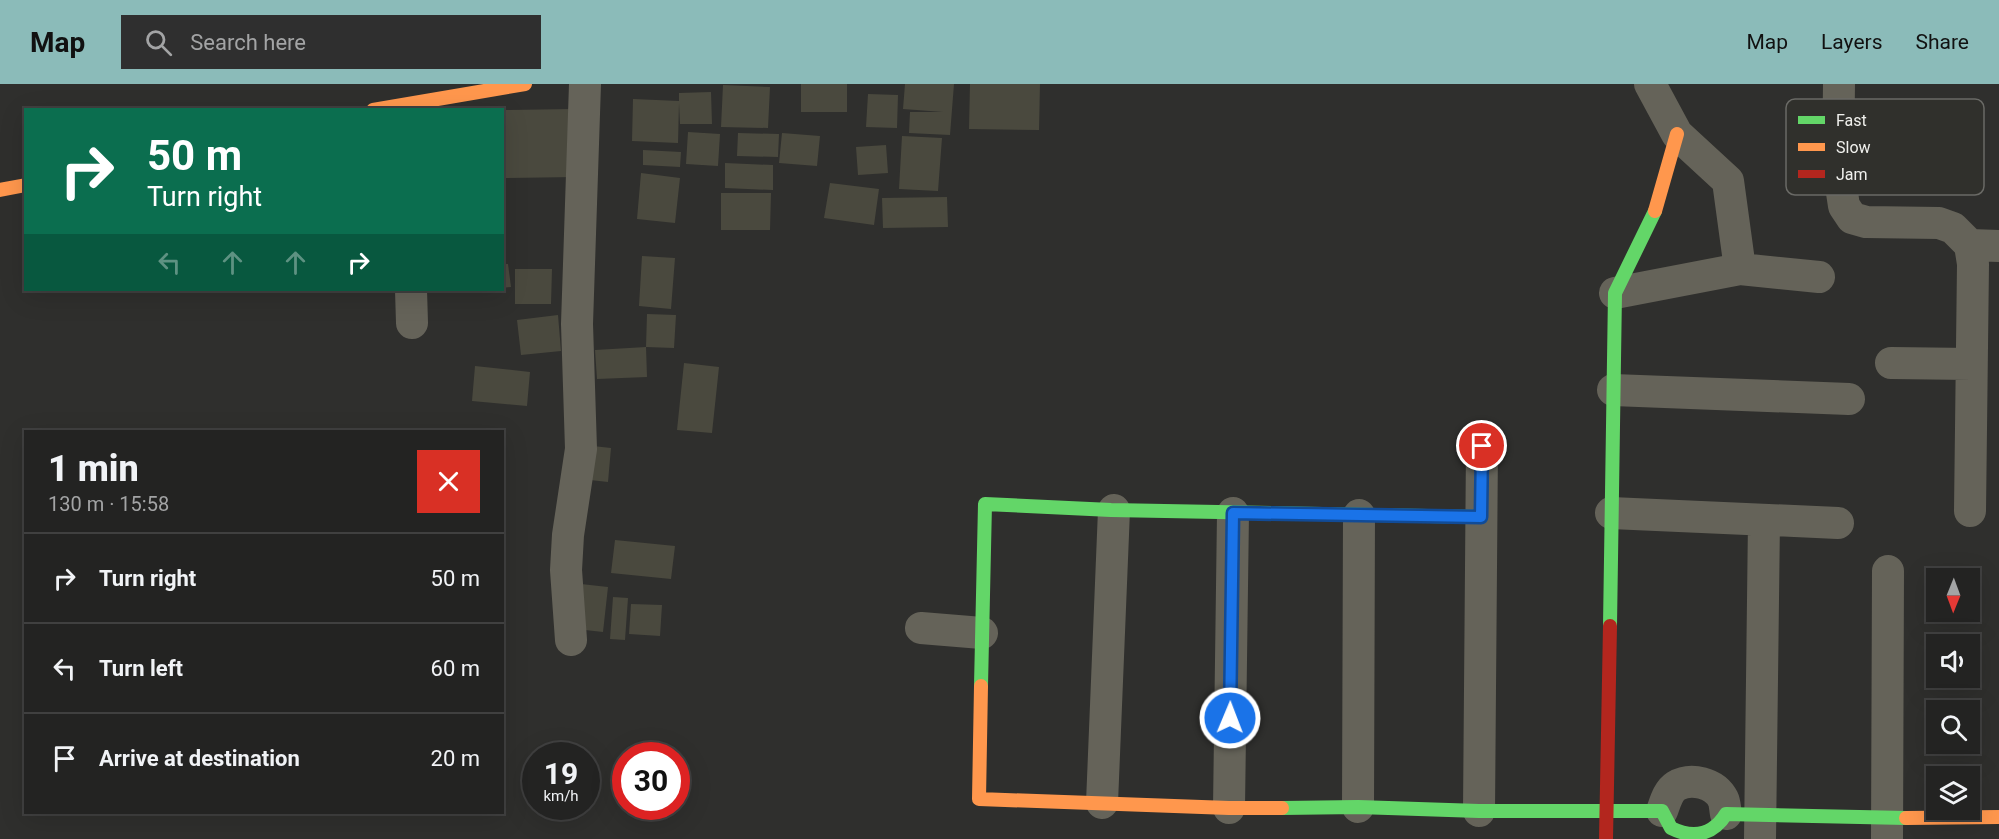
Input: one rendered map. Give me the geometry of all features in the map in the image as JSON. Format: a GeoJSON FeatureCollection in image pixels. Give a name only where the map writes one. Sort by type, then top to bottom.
{"type":"FeatureCollection","features":[{"type":"Feature","properties":{"kind":"street"},"geometry":{"type":"LineString","coordinates":[[390,108],[525,84]]}},
{"type":"Feature","properties":{"kind":"street"},"geometry":{"type":"LineString","coordinates":[[571,640],[566,570],[568,535],[581,449],[577,324],[585,84]]}},
{"type":"Feature","properties":{"kind":"street"},"geometry":{"type":"LineString","coordinates":[[1650,84],[1677,134],[1728,181],[1740,268]]}},
{"type":"Feature","properties":{"kind":"street"},"geometry":{"type":"LineString","coordinates":[[1839,84],[1839,99]]}},
{"type":"Feature","properties":{"kind":"street"},"geometry":{"type":"LineString","coordinates":[[1606,839],[1615,293],[1655,213],[1677,134]]}},
{"type":"Feature","properties":{"kind":"street"},"geometry":{"type":"LineString","coordinates":[[0,190],[24,185]]}},
{"type":"Feature","properties":{"kind":"street"},"geometry":{"type":"LineString","coordinates":[[1842,195],[1844,206],[1852,218],[1866,222],[1939,223],[1985,246],[1973,264],[1970,511]]}},
{"type":"Feature","properties":{"kind":"street"},"geometry":{"type":"LineString","coordinates":[[1615,293],[1740,268],[1820,277]]}},
{"type":"Feature","properties":{"kind":"street"},"geometry":{"type":"LineString","coordinates":[[411,291],[412,323]]}},
{"type":"Feature","properties":{"kind":"street"},"geometry":{"type":"LineString","coordinates":[[1891,363],[1971,364]]}},
{"type":"Feature","properties":{"kind":"street"},"geometry":{"type":"LineString","coordinates":[[1613,390],[1849,399]]}},
{"type":"Feature","properties":{"kind":"street"},"geometry":{"type":"LineString","coordinates":[[1479,811],[1482,446]]}},
{"type":"Feature","properties":{"kind":"street"},"geometry":{"type":"LineString","coordinates":[[1481,517],[1114,510],[985,504],[979,798],[1229,808],[1358,807],[1479,811],[1662,811]]}},
{"type":"Feature","properties":{"kind":"street"},"geometry":{"type":"LineString","coordinates":[[1102,803],[1114,510]]}},
{"type":"Feature","properties":{"kind":"street"},"geometry":{"type":"LineString","coordinates":[[1229,808],[1233,513]]}},
{"type":"Feature","properties":{"kind":"street"},"geometry":{"type":"LineString","coordinates":[[1611,513],[1838,523]]}},
{"type":"Feature","properties":{"kind":"street"},"geometry":{"type":"LineString","coordinates":[[1358,807],[1359,515]]}},
{"type":"Feature","properties":{"kind":"street"},"geometry":{"type":"LineString","coordinates":[[1760,827],[1764,520]]}},
{"type":"Feature","properties":{"kind":"street"},"geometry":{"type":"LineString","coordinates":[[1887,828],[1888,571]]}},
{"type":"Feature","properties":{"kind":"street"},"geometry":{"type":"LineString","coordinates":[[921,628],[982,633]]}},
{"type":"Feature","properties":{"kind":"street"},"geometry":{"type":"LineString","coordinates":[[1695,781],[1714,788],[1723,799],[1726,813],[1721,824],[1712,832],[1693,837],[1676,831],[1668,825],[1662,811],[1667,796],[1676,786],[1695,781]]}},
{"type":"Feature","properties":{"kind":"street"},"geometry":{"type":"LineString","coordinates":[[1726,813],[1760,827],[1887,828],[1999,817]]}},
{"type":"Feature","properties":{"kind":"building"},"geometry":{"type":"Polygon","coordinates":[[[801,84],[847,84],[847,112],[801,112],[801,84]]]}},
{"type":"Feature","properties":{"kind":"building"},"geometry":{"type":"Polygon","coordinates":[[[905,84],[954,84],[950,135],[909,133],[910,112],[943,112],[903,109],[905,84]]]}},
{"type":"Feature","properties":{"kind":"building"},"geometry":{"type":"Polygon","coordinates":[[[970,84],[1040,84],[1039,130],[969,129],[970,84]]]}},
{"type":"Feature","properties":{"kind":"building"},"geometry":{"type":"Polygon","coordinates":[[[723,85],[770,87],[768,128],[721,127],[723,85]]]}},
{"type":"Feature","properties":{"kind":"building"},"geometry":{"type":"Polygon","coordinates":[[[711,92],[712,124],[680,124],[679,103],[678,143],[632,141],[633,99],[679,101],[679,93],[711,92]]]}},
{"type":"Feature","properties":{"kind":"building"},"geometry":{"type":"Polygon","coordinates":[[[868,94],[898,95],[897,128],[866,127],[868,94]]]}},
{"type":"Feature","properties":{"kind":"building"},"geometry":{"type":"Polygon","coordinates":[[[574,109],[576,177],[504,178],[504,110],[574,109]]]}},
{"type":"Feature","properties":{"kind":"building"},"geometry":{"type":"Polygon","coordinates":[[[688,132],[720,134],[718,166],[686,164],[688,132]]]}},
{"type":"Feature","properties":{"kind":"building"},"geometry":{"type":"Polygon","coordinates":[[[738,133],[779,134],[778,157],[737,156],[738,133]]]}},
{"type":"Feature","properties":{"kind":"building"},"geometry":{"type":"Polygon","coordinates":[[[782,133],[820,136],[817,166],[779,163],[782,133]]]}},
{"type":"Feature","properties":{"kind":"building"},"geometry":{"type":"Polygon","coordinates":[[[902,136],[942,138],[938,191],[899,189],[902,136]]]}},
{"type":"Feature","properties":{"kind":"building"},"geometry":{"type":"Polygon","coordinates":[[[886,145],[888,173],[858,175],[856,147],[886,145]]]}},
{"type":"Feature","properties":{"kind":"building"},"geometry":{"type":"Polygon","coordinates":[[[643,150],[681,152],[680,167],[643,165],[643,150]]]}},
{"type":"Feature","properties":{"kind":"building"},"geometry":{"type":"Polygon","coordinates":[[[725,163],[773,165],[773,190],[725,188],[725,163]]]}},
{"type":"Feature","properties":{"kind":"building"},"geometry":{"type":"Polygon","coordinates":[[[641,173],[680,178],[675,223],[637,219],[641,173]]]}},
{"type":"Feature","properties":{"kind":"building"},"geometry":{"type":"Polygon","coordinates":[[[830,183],[879,189],[874,225],[824,218],[830,183]]]}},
{"type":"Feature","properties":{"kind":"building"},"geometry":{"type":"Polygon","coordinates":[[[721,193],[771,193],[770,230],[721,230],[721,193]]]}},
{"type":"Feature","properties":{"kind":"building"},"geometry":{"type":"Polygon","coordinates":[[[947,197],[948,227],[883,228],[882,198],[947,197]]]}},
{"type":"Feature","properties":{"kind":"building"},"geometry":{"type":"Polygon","coordinates":[[[642,256],[675,258],[671,309],[639,306],[642,256]]]}},
{"type":"Feature","properties":{"kind":"building"},"geometry":{"type":"Polygon","coordinates":[[[504,264],[508,264],[511,287],[504,288],[504,264]]]}},
{"type":"Feature","properties":{"kind":"building"},"geometry":{"type":"Polygon","coordinates":[[[515,269],[552,269],[551,304],[515,304],[515,269]]]}},
{"type":"Feature","properties":{"kind":"building"},"geometry":{"type":"Polygon","coordinates":[[[647,314],[676,315],[674,348],[646,347],[647,314]]]}},
{"type":"Feature","properties":{"kind":"building"},"geometry":{"type":"Polygon","coordinates":[[[558,315],[561,351],[521,355],[517,320],[558,315]]]}},
{"type":"Feature","properties":{"kind":"building"},"geometry":{"type":"Polygon","coordinates":[[[646,347],[647,377],[597,379],[595,350],[646,347]]]}},
{"type":"Feature","properties":{"kind":"building"},"geometry":{"type":"Polygon","coordinates":[[[684,363],[719,367],[712,433],[677,430],[684,363]]]}},
{"type":"Feature","properties":{"kind":"building"},"geometry":{"type":"Polygon","coordinates":[[[475,366],[530,372],[527,406],[472,401],[475,366]]]}},
{"type":"Feature","properties":{"kind":"building"},"geometry":{"type":"Polygon","coordinates":[[[584,445],[611,448],[608,482],[581,479],[584,445]]]}},
{"type":"Feature","properties":{"kind":"building"},"geometry":{"type":"Polygon","coordinates":[[[615,540],[675,546],[671,579],[611,573],[615,540]]]}},
{"type":"Feature","properties":{"kind":"building"},"geometry":{"type":"Polygon","coordinates":[[[581,584],[608,587],[603,632],[576,629],[581,584]]]}},
{"type":"Feature","properties":{"kind":"building"},"geometry":{"type":"Polygon","coordinates":[[[613,597],[628,598],[625,640],[610,639],[613,597]]]}},
{"type":"Feature","properties":{"kind":"building"},"geometry":{"type":"Polygon","coordinates":[[[631,604],[662,605],[660,636],[629,634],[631,604]]]}},
{"type":"Feature","properties":{"kind":"traffic: fast"},"geometry":{"type":"LineString","coordinates":[[1610,626],[1615,293],[1655,211]]}},
{"type":"Feature","properties":{"kind":"traffic: fast"},"geometry":{"type":"LineString","coordinates":[[981,686],[985,504],[1111,510],[1481,517]]}},
{"type":"Feature","properties":{"kind":"traffic: fast"},"geometry":{"type":"LineString","coordinates":[[1282,808],[1662,811],[1671,828],[1695,834],[1709,831],[1726,814],[1906,818]]}},
{"type":"Feature","properties":{"kind":"traffic: slow"},"geometry":{"type":"LineString","coordinates":[[385,108],[525,84]]}},
{"type":"Feature","properties":{"kind":"traffic: slow"},"geometry":{"type":"LineString","coordinates":[[1655,211],[1677,134]]}},
{"type":"Feature","properties":{"kind":"traffic: slow"},"geometry":{"type":"LineString","coordinates":[[0,190],[24,185]]}},
{"type":"Feature","properties":{"kind":"traffic: slow"},"geometry":{"type":"LineString","coordinates":[[981,686],[979,799],[1282,808]]}},
{"type":"Feature","properties":{"kind":"traffic: slow"},"geometry":{"type":"LineString","coordinates":[[1906,818],[1999,817]]}},
{"type":"Feature","properties":{"kind":"traffic: jam"},"geometry":{"type":"LineString","coordinates":[[1606,839],[1610,626]]}},
{"type":"Feature","properties":{"kind":"route"},"geometry":{"type":"LineString","coordinates":[[1230,718],[1233,513],[1481,517],[1482,446]]}}]}
